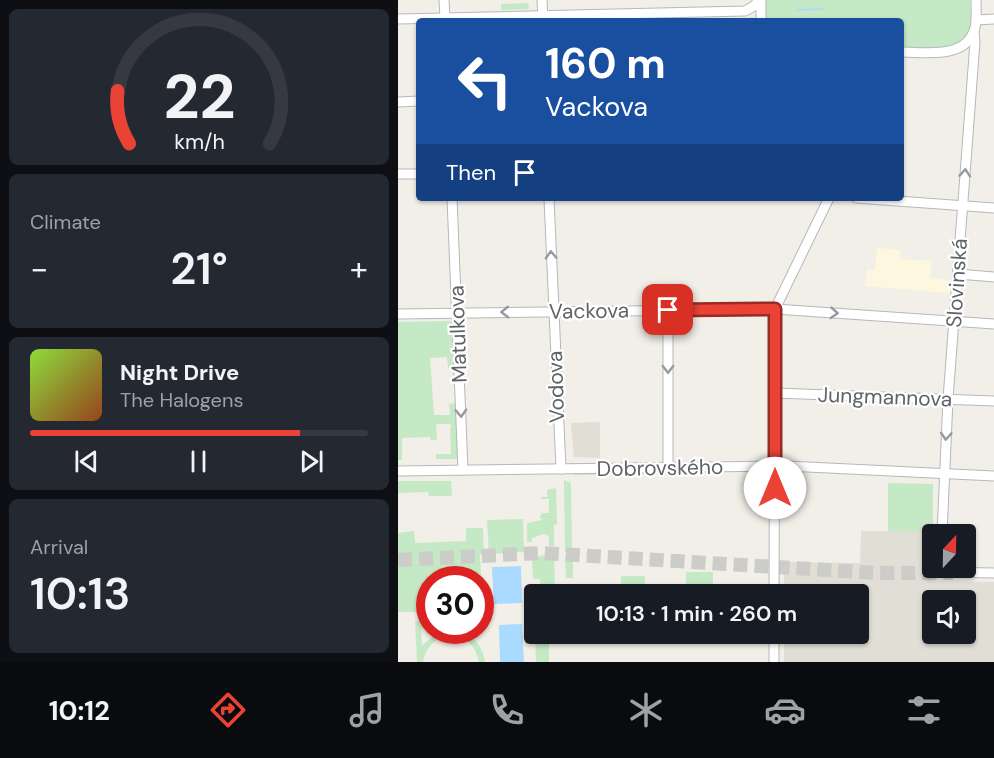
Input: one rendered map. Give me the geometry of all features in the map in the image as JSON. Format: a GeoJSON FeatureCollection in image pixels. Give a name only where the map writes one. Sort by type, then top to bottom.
{"type":"FeatureCollection","features":[{"type":"Feature","properties":{"kind":"street"},"geometry":{"type":"LineString","coordinates":[[444,0],[445,18],[543,18],[745,11],[760,0]]}},
{"type":"Feature","properties":{"kind":"street"},"geometry":{"type":"LineString","coordinates":[[542,0],[543,18]]}},
{"type":"Feature","properties":{"kind":"street"},"geometry":{"type":"LineString","coordinates":[[760,0],[760,18]]}},
{"type":"Feature","properties":{"kind":"street","name":"Slovinská"},"geometry":{"type":"LineString","coordinates":[[942,524],[948,399],[976,42],[974,32],[976,0]]}},
{"type":"Feature","properties":{"kind":"street"},"geometry":{"type":"LineString","coordinates":[[745,11],[756,18]]}},
{"type":"Feature","properties":{"kind":"street"},"geometry":{"type":"LineString","coordinates":[[976,20],[995,18]]}},
{"type":"Feature","properties":{"kind":"street"},"geometry":{"type":"LineString","coordinates":[[398,19],[416,19]]}},
{"type":"Feature","properties":{"kind":"street"},"geometry":{"type":"LineString","coordinates":[[904,52],[954,51],[965,45],[974,32]]}},
{"type":"Feature","properties":{"kind":"street"},"geometry":{"type":"LineString","coordinates":[[398,102],[416,101]]}},
{"type":"Feature","properties":{"kind":"street"},"geometry":{"type":"LineString","coordinates":[[398,174],[416,174]]}},
{"type":"Feature","properties":{"kind":"street","name":"Matulkova"},"geometry":{"type":"LineString","coordinates":[[452,201],[463,470]]}},
{"type":"Feature","properties":{"kind":"street","name":"Vodova"},"geometry":{"type":"LineString","coordinates":[[549,201],[561,469]]}},
{"type":"Feature","properties":{"kind":"street"},"geometry":{"type":"LineString","coordinates":[[774,584],[775,309],[828,201]]}},
{"type":"Feature","properties":{"kind":"street"},"geometry":{"type":"LineString","coordinates":[[896,201],[995,208]]}},
{"type":"Feature","properties":{"kind":"street"},"geometry":{"type":"LineString","coordinates":[[958,274],[995,277]]}},
{"type":"Feature","properties":{"kind":"street","name":"Vackova"},"geometry":{"type":"LineString","coordinates":[[398,314],[775,309],[995,324]]}},
{"type":"Feature","properties":{"kind":"street"},"geometry":{"type":"LineString","coordinates":[[668,310],[668,468]]}},
{"type":"Feature","properties":{"kind":"street","name":"Jungmannova"},"geometry":{"type":"LineString","coordinates":[[775,393],[995,401]]}},
{"type":"Feature","properties":{"kind":"street","name":"Dobrovského"},"geometry":{"type":"LineString","coordinates":[[398,471],[775,467],[995,476]]}},
{"type":"Feature","properties":{"kind":"street"},"geometry":{"type":"LineString","coordinates":[[976,572],[995,573]]}},
{"type":"Feature","properties":{"kind":"street"},"geometry":{"type":"LineString","coordinates":[[774,644],[774,662]]}},
{"type":"Feature","properties":{"kind":"shaded area"},"geometry":{"type":"Polygon","coordinates":[[[877,248],[900,250],[899,259],[932,261],[930,278],[950,280],[950,293],[865,286],[867,269],[875,270],[877,248]]]}},
{"type":"Feature","properties":{"kind":"shaded area"},"geometry":{"type":"Polygon","coordinates":[[[600,422],[600,458],[574,457],[571,423],[600,422]]]}},
{"type":"Feature","properties":{"kind":"shaded area"},"geometry":{"type":"Polygon","coordinates":[[[861,531],[922,531],[922,578],[933,578],[933,581],[994,582],[994,662],[784,662],[784,644],[869,644],[869,584],[784,584],[784,562],[860,563],[861,531]]]}},
{"type":"Feature","properties":{"kind":"green space"},"geometry":{"type":"Polygon","coordinates":[[[765,0],[970,0],[971,24],[968,34],[961,41],[953,46],[932,50],[904,49],[904,18],[765,18],[765,0]]]}},
{"type":"Feature","properties":{"kind":"green space"},"geometry":{"type":"Polygon","coordinates":[[[528,3],[529,9],[501,10],[501,4],[528,3]]]}},
{"type":"Feature","properties":{"kind":"green space"},"geometry":{"type":"Polygon","coordinates":[[[450,321],[453,323],[454,368],[448,368],[447,357],[430,358],[434,415],[450,415],[449,404],[456,403],[458,457],[456,459],[436,459],[436,454],[451,454],[450,427],[452,427],[450,424],[436,424],[437,440],[431,440],[430,437],[402,438],[402,460],[398,460],[398,322],[450,321]]]}},
{"type":"Feature","properties":{"kind":"green space"},"geometry":{"type":"Polygon","coordinates":[[[574,472],[660,472],[660,474],[574,475],[574,472]]]}},
{"type":"Feature","properties":{"kind":"green space"},"geometry":{"type":"Polygon","coordinates":[[[564,480],[571,483],[572,552],[565,552],[564,480]]]}},
{"type":"Feature","properties":{"kind":"green space"},"geometry":{"type":"Polygon","coordinates":[[[398,481],[451,481],[452,496],[429,496],[428,492],[398,493],[398,481]]]}},
{"type":"Feature","properties":{"kind":"green space"},"geometry":{"type":"Polygon","coordinates":[[[888,483],[933,484],[933,524],[922,524],[922,531],[888,531],[888,483]]]}},
{"type":"Feature","properties":{"kind":"green space"},"geometry":{"type":"Polygon","coordinates":[[[556,488],[557,524],[554,525],[554,546],[549,546],[549,536],[544,534],[532,538],[532,542],[527,542],[527,523],[542,520],[540,517],[542,513],[549,513],[549,499],[541,499],[541,497],[547,497],[547,490],[556,488]]]}},
{"type":"Feature","properties":{"kind":"green space"},"geometry":{"type":"Polygon","coordinates":[[[523,519],[524,552],[489,554],[487,520],[523,519]]]}},
{"type":"Feature","properties":{"kind":"green space"},"geometry":{"type":"Polygon","coordinates":[[[466,528],[483,528],[484,554],[480,555],[481,566],[416,566],[416,612],[398,612],[398,533],[414,531],[415,543],[466,541],[466,528]]]}},
{"type":"Feature","properties":{"kind":"green space"},"geometry":{"type":"Polygon","coordinates":[[[554,554],[555,584],[540,584],[540,579],[533,579],[532,557],[554,554]]]}},
{"type":"Feature","properties":{"kind":"green space"},"geometry":{"type":"Polygon","coordinates":[[[565,556],[573,556],[573,578],[566,578],[565,556]]]}},
{"type":"Feature","properties":{"kind":"green space"},"geometry":{"type":"Polygon","coordinates":[[[686,572],[713,572],[713,584],[686,584],[686,572]]]}},
{"type":"Feature","properties":{"kind":"green space"},"geometry":{"type":"Polygon","coordinates":[[[621,576],[645,576],[645,584],[621,584],[621,576]]]}},
{"type":"Feature","properties":{"kind":"green space"},"geometry":{"type":"Polygon","coordinates":[[[416,644],[422,644],[422,646],[432,644],[423,662],[417,662],[416,644]]]}},
{"type":"Feature","properties":{"kind":"green space"},"geometry":{"type":"Polygon","coordinates":[[[470,644],[478,644],[485,662],[479,662],[470,644]]]}},
{"type":"Feature","properties":{"kind":"green space"},"geometry":{"type":"Polygon","coordinates":[[[535,644],[549,644],[549,662],[536,662],[535,644]]]}},
{"type":"Feature","properties":{"kind":"water"},"geometry":{"type":"Polygon","coordinates":[[[521,566],[522,603],[494,604],[494,567],[521,566]]]}},
{"type":"Feature","properties":{"kind":"water"},"geometry":{"type":"Polygon","coordinates":[[[522,624],[524,662],[500,662],[499,625],[522,624]]]}},
{"type":"Feature","properties":{"kind":"waterway"},"geometry":{"type":"LineString","coordinates":[[798,10],[823,9]]}},
{"type":"Feature","properties":{"kind":"tunnel"},"geometry":{"type":"LineString","coordinates":[[398,560],[541,553],[878,573],[922,573]]}},
{"type":"Feature","properties":{"kind":"route"},"geometry":{"type":"LineString","coordinates":[[668,310],[775,309],[775,488]]}}]}
